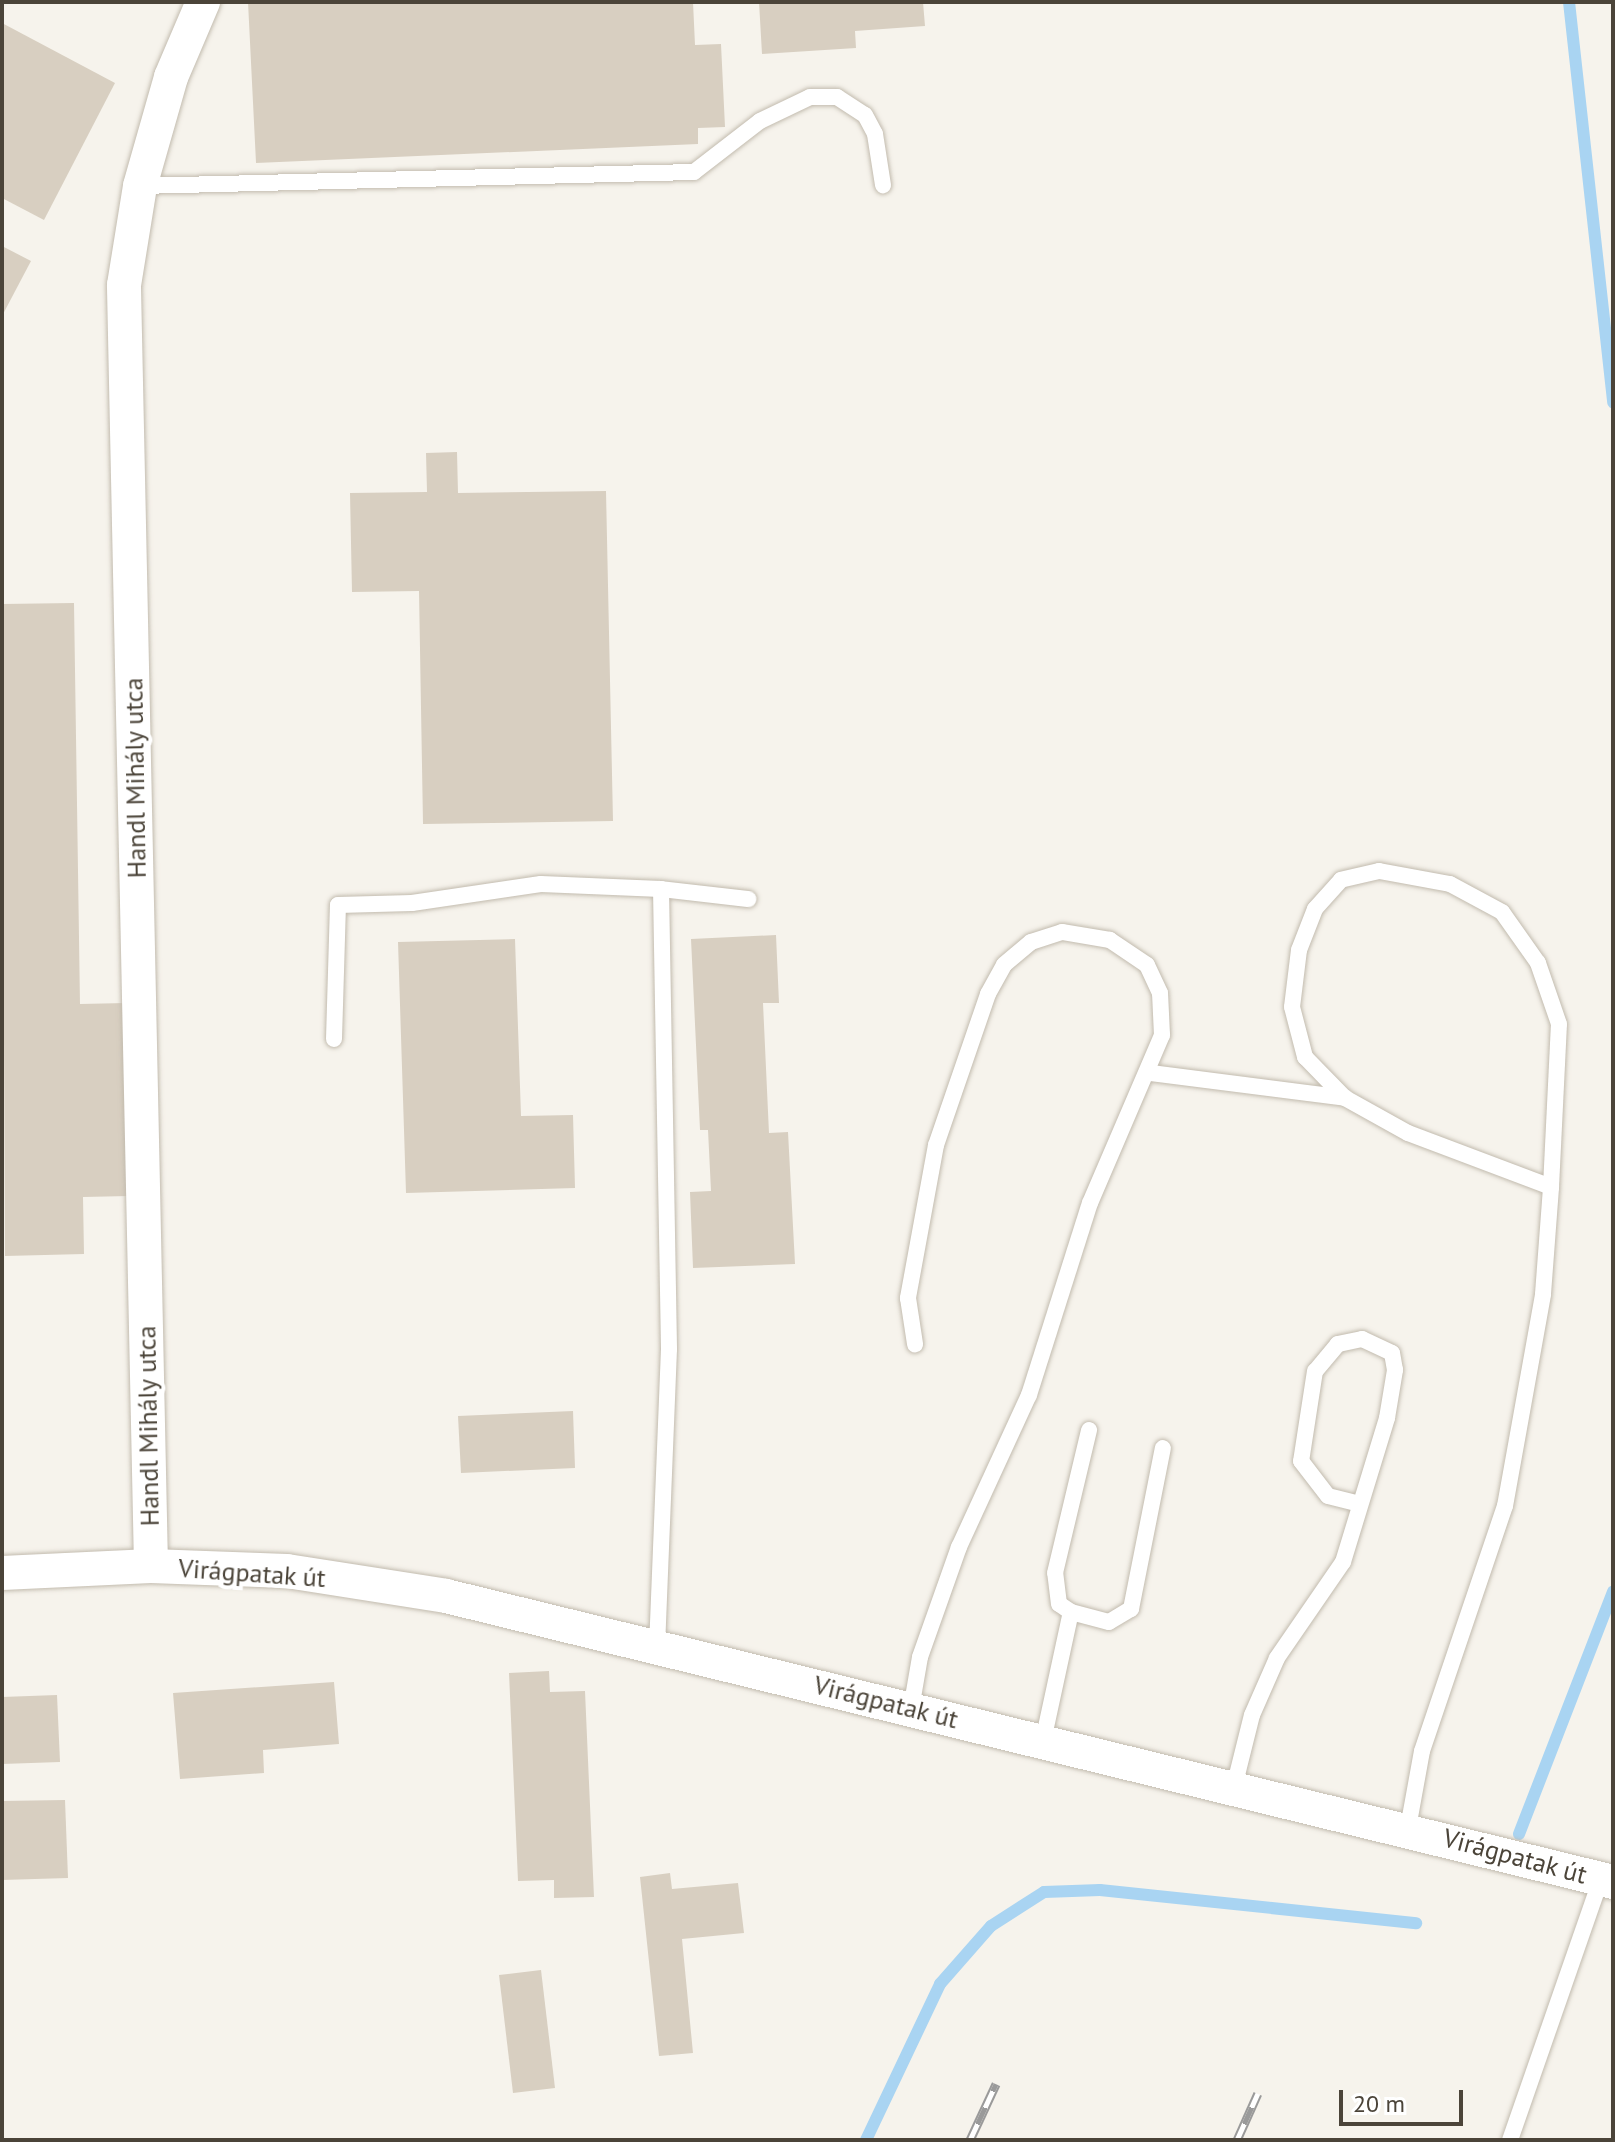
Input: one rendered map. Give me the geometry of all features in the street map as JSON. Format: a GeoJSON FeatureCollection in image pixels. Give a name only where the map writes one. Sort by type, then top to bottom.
{"type":"FeatureCollection","features":[{"type":"Feature","properties":{"kind":"street","name":"Handl Mihály utca"},"geometry":{"type":"LineString","coordinates":[[151,1566],[124,285],[140,186],[171,77],[203,2]]}},
{"type":"Feature","properties":{"kind":"street","name":"Virágpatak út"},"geometry":{"type":"LineString","coordinates":[[2,1573],[151,1566],[287,1571],[446,1596],[657,1644],[911,1709],[1408,1828],[1607,1880]]}},
{"type":"Feature","properties":{"kind":"lane"},"geometry":{"type":"LineString","coordinates":[[140,186],[694,172],[760,121],[810,97],[837,97],[865,115],[875,134],[883,185]]}},
{"type":"Feature","properties":{"kind":"lane"},"geometry":{"type":"LineString","coordinates":[[1408,1828],[1422,1751],[1505,1506],[1543,1294],[1551,1187],[1559,1024],[1538,963],[1502,912],[1450,884],[1379,871],[1341,880],[1315,909],[1299,950],[1292,1007],[1305,1057],[1345,1098],[1408,1133],[1551,1187]]}},
{"type":"Feature","properties":{"kind":"lane"},"geometry":{"type":"LineString","coordinates":[[334,1039],[338,905],[412,903],[541,884],[661,889],[748,899]]}},
{"type":"Feature","properties":{"kind":"lane"},"geometry":{"type":"LineString","coordinates":[[657,1644],[669,1349],[661,889]]}},
{"type":"Feature","properties":{"kind":"lane"},"geometry":{"type":"LineString","coordinates":[[911,1709],[920,1657],[959,1547],[1035,1382],[1090,1203],[1151,1073],[1162,1035],[1160,993],[1147,965],[1092,933],[1062,932],[1031,942],[1004,965],[973,1033],[936,1145],[908,1298],[915,1344]]}},
{"type":"Feature","properties":{"kind":"lane"},"geometry":{"type":"LineString","coordinates":[[1151,1073],[1345,1098]]}},
{"type":"Feature","properties":{"kind":"lane"},"geometry":{"type":"LineString","coordinates":[[1234,1787],[1252,1715],[1277,1658],[1343,1562],[1360,1504],[1395,1370],[1392,1353],[1362,1339],[1338,1344],[1315,1371],[1301,1461],[1328,1496],[1360,1504]]}},
{"type":"Feature","properties":{"kind":"lane"},"geometry":{"type":"LineString","coordinates":[[1089,1430],[1055,1573],[1059,1604],[1071,1612],[1109,1622],[1131,1609],[1163,1448]]}},
{"type":"Feature","properties":{"kind":"lane"},"geometry":{"type":"LineString","coordinates":[[1043,1741],[1071,1612]]}},
{"type":"Feature","properties":{"kind":"lane"},"geometry":{"type":"LineString","coordinates":[[1510,2140],[1607,1880]]}},
{"type":"Feature","properties":{"kind":"building"},"geometry":{"type":"Polygon","coordinates":[[[248,2],[693,2],[695,45],[721,44],[725,127],[698,128],[698,144],[256,163],[248,2]]]}},
{"type":"Feature","properties":{"kind":"building"},"geometry":{"type":"Polygon","coordinates":[[[759,2],[923,2],[925,26],[855,31],[856,48],[762,54],[759,2]]]}},
{"type":"Feature","properties":{"kind":"building"},"geometry":{"type":"Polygon","coordinates":[[[2,23],[115,83],[44,220],[2,198],[2,23]]]}},
{"type":"Feature","properties":{"kind":"building"},"geometry":{"type":"Polygon","coordinates":[[[2,246],[31,261],[2,316],[2,246]]]}},
{"type":"Feature","properties":{"kind":"building"},"geometry":{"type":"Polygon","coordinates":[[[457,452],[458,493],[606,491],[613,821],[423,824],[419,591],[352,592],[350,493],[427,492],[426,453],[457,452]]]}},
{"type":"Feature","properties":{"kind":"building"},"geometry":{"type":"Polygon","coordinates":[[[74,603],[80,1004],[126,1003],[129,1196],[83,1197],[84,1254],[5,1256],[2,604],[74,603]]]}},
{"type":"Feature","properties":{"kind":"building"},"geometry":{"type":"Polygon","coordinates":[[[776,935],[779,1003],[763,1003],[769,1133],[788,1132],[795,1264],[693,1268],[690,1192],[711,1191],[708,1130],[700,1130],[691,939],[776,935]]]}},
{"type":"Feature","properties":{"kind":"building"},"geometry":{"type":"Polygon","coordinates":[[[515,939],[521,1116],[573,1115],[575,1188],[406,1193],[398,942],[515,939]]]}},
{"type":"Feature","properties":{"kind":"building"},"geometry":{"type":"Polygon","coordinates":[[[573,1411],[575,1468],[461,1473],[458,1416],[573,1411]]]}},
{"type":"Feature","properties":{"kind":"building"},"geometry":{"type":"Polygon","coordinates":[[[549,1671],[550,1692],[585,1691],[594,1897],[554,1898],[554,1880],[518,1881],[509,1673],[549,1671]]]}},
{"type":"Feature","properties":{"kind":"building"},"geometry":{"type":"Polygon","coordinates":[[[334,1682],[339,1744],[263,1750],[264,1773],[180,1779],[173,1693],[334,1682]]]}},
{"type":"Feature","properties":{"kind":"building"},"geometry":{"type":"Polygon","coordinates":[[[57,1695],[60,1762],[2,1764],[2,1697],[57,1695]]]}},
{"type":"Feature","properties":{"kind":"building"},"geometry":{"type":"Polygon","coordinates":[[[65,1800],[68,1878],[2,1880],[2,1801],[65,1800]]]}},
{"type":"Feature","properties":{"kind":"building"},"geometry":{"type":"Polygon","coordinates":[[[670,1873],[672,1889],[738,1883],[744,1933],[682,1939],[693,2053],[659,2056],[640,1877],[670,1873]]]}},
{"type":"Feature","properties":{"kind":"building"},"geometry":{"type":"Polygon","coordinates":[[[541,1970],[555,2088],[513,2093],[499,1975],[541,1970]]]}},
{"type":"Feature","properties":{"kind":"waterway"},"geometry":{"type":"LineString","coordinates":[[1569,2],[1613,403]]}},
{"type":"Feature","properties":{"kind":"waterway"},"geometry":{"type":"LineString","coordinates":[[1519,1834],[1613,1592]]}},
{"type":"Feature","properties":{"kind":"waterway"},"geometry":{"type":"LineString","coordinates":[[866,2140],[940,1984],[991,1926],[1044,1892],[1100,1890],[1416,1923]]}},
{"type":"Feature","properties":{"kind":"railway"},"geometry":{"type":"LineString","coordinates":[[970,2140],[996,2084]]}},
{"type":"Feature","properties":{"kind":"railway"},"geometry":{"type":"LineString","coordinates":[[1237,2140],[1258,2093]]}}]}
